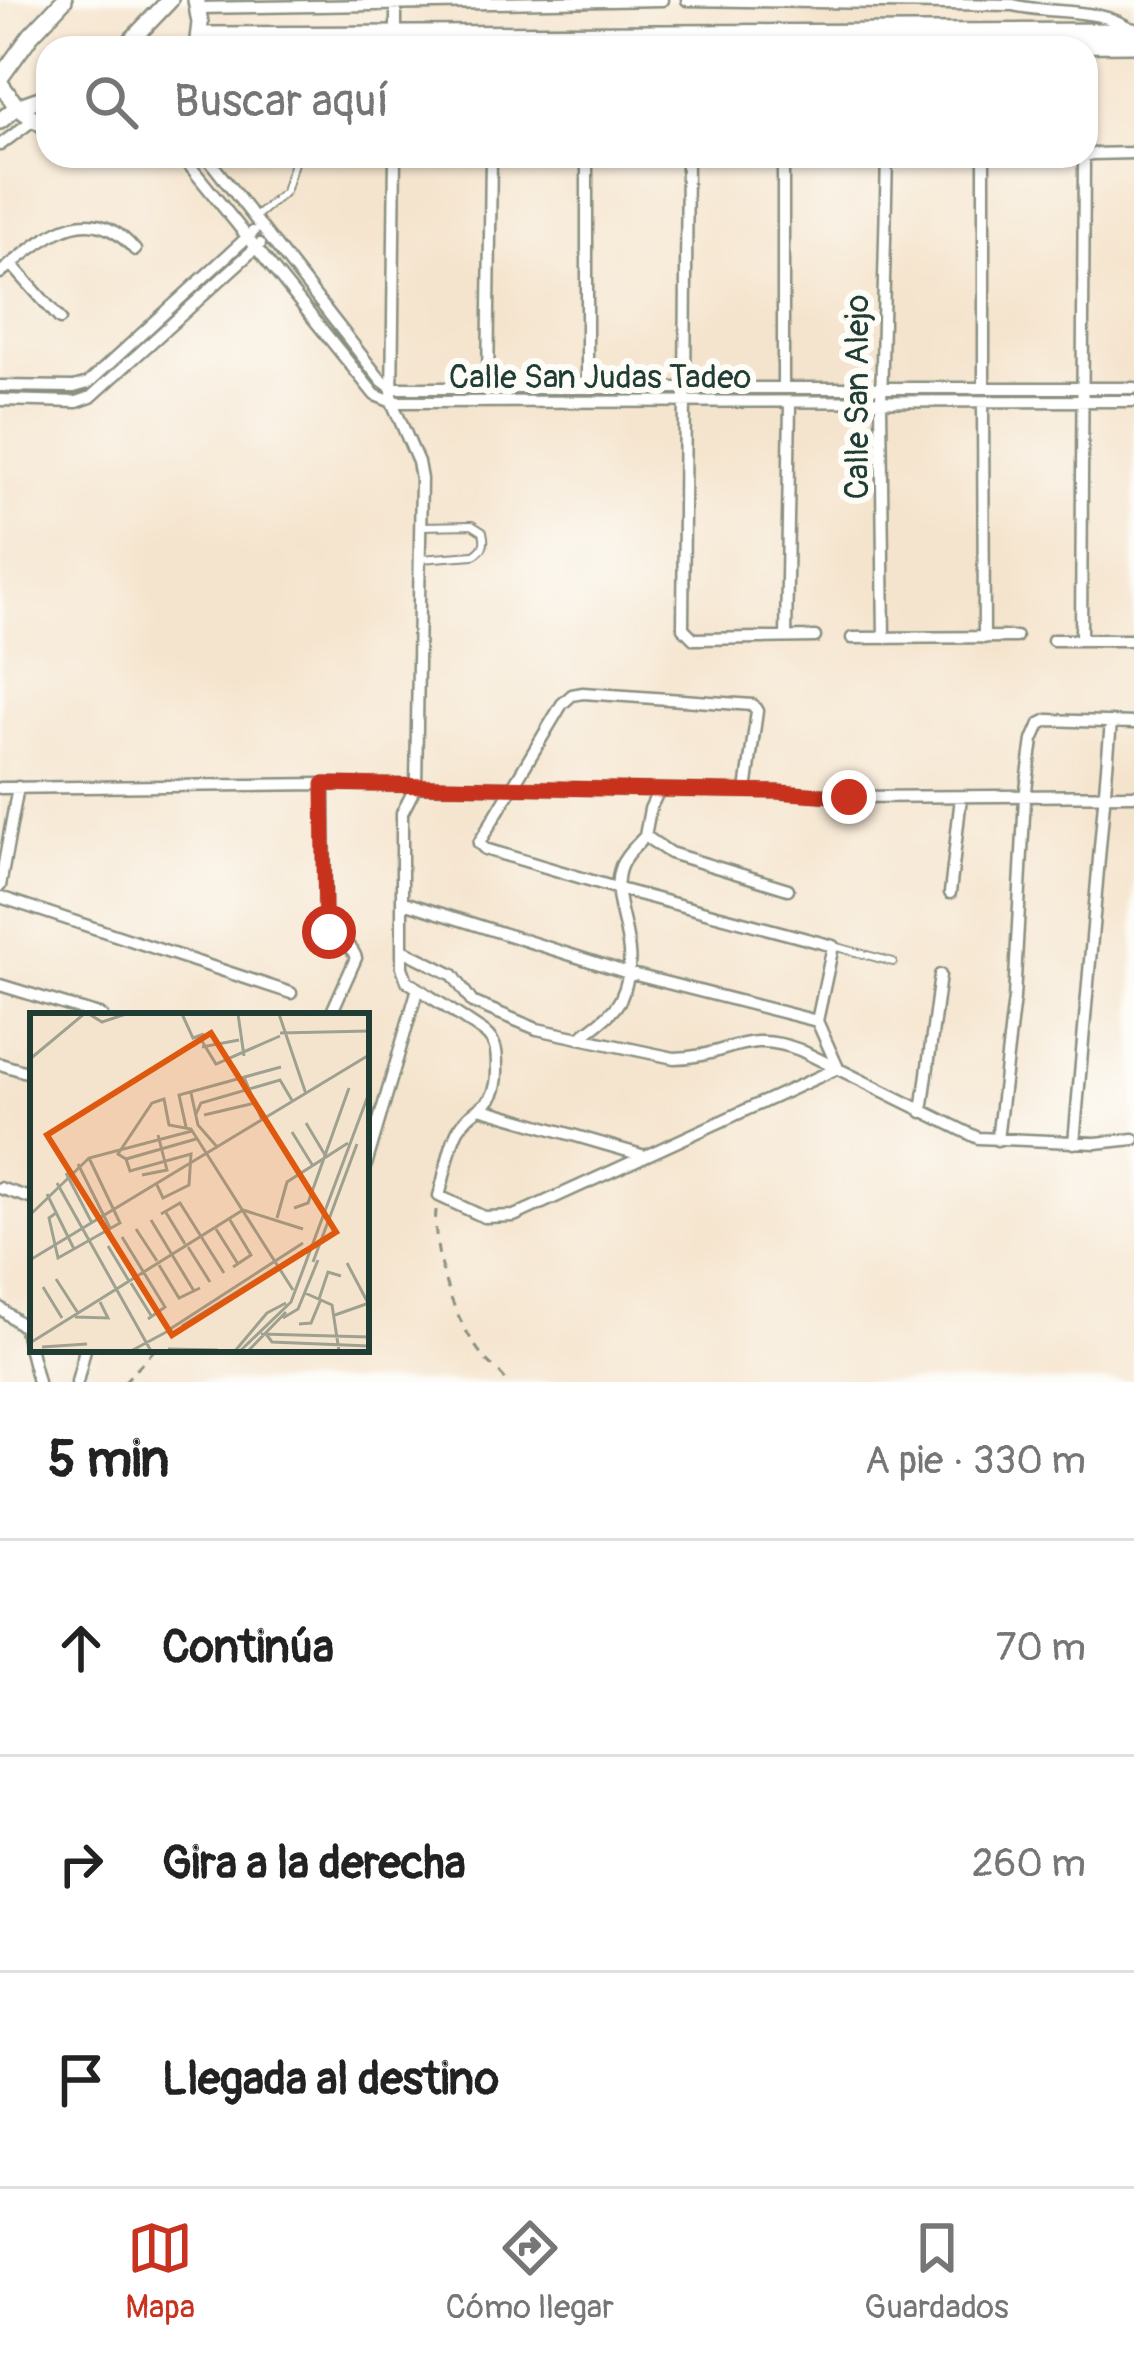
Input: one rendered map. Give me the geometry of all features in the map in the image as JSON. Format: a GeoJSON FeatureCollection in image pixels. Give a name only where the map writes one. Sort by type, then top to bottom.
{"type":"FeatureCollection","features":[{"type":"Feature","properties":{"kind":"main road"},"geometry":{"type":"LineString","coordinates":[[36,121],[17,107],[0,81],[31,34],[64,0]]}},
{"type":"Feature","properties":{"kind":"main road"},"geometry":{"type":"LineString","coordinates":[[136,36],[170,0]]}},
{"type":"Feature","properties":{"kind":"main road"},"geometry":{"type":"LineString","coordinates":[[197,4],[198,36]]}},
{"type":"Feature","properties":{"kind":"main road"},"geometry":{"type":"LineString","coordinates":[[764,36],[1133,31]]}},
{"type":"Feature","properties":{"kind":"main road"},"geometry":{"type":"LineString","coordinates":[[1098,45],[1133,45]]}},
{"type":"Feature","properties":{"kind":"main road"},"geometry":{"type":"LineString","coordinates":[[0,121],[17,107],[36,100]]}},
{"type":"Feature","properties":{"kind":"street"},"geometry":{"type":"LineString","coordinates":[[197,4],[662,0]]}},
{"type":"Feature","properties":{"kind":"street"},"geometry":{"type":"LineString","coordinates":[[687,0],[1013,5],[1042,13],[1109,16],[1133,31],[1133,45]]}},
{"type":"Feature","properties":{"kind":"street"},"geometry":{"type":"LineString","coordinates":[[396,2],[396,36]]}},
{"type":"Feature","properties":{"kind":"street"},"geometry":{"type":"LineString","coordinates":[[0,146],[36,126]]}},
{"type":"Feature","properties":{"kind":"street"},"geometry":{"type":"LineString","coordinates":[[1098,154],[1134,153]]}},
{"type":"Feature","properties":{"kind":"street"},"geometry":{"type":"LineString","coordinates":[[192,168],[375,395],[392,402]]}},
{"type":"Feature","properties":{"kind":"street"},"geometry":{"type":"LineString","coordinates":[[215,168],[380,379],[392,388]]}},
{"type":"Feature","properties":{"kind":"street"},"geometry":{"type":"LineString","coordinates":[[395,168],[392,402],[418,462],[420,526],[416,786],[402,808],[403,974],[494,1041],[497,1088],[483,1109],[460,1127],[439,1196],[484,1217],[514,1216],[838,1069]]}},
{"type":"Feature","properties":{"kind":"street"},"geometry":{"type":"LineString","coordinates":[[488,388],[491,168]]}},
{"type":"Feature","properties":{"kind":"street"},"geometry":{"type":"LineString","coordinates":[[586,168],[587,388]]}},
{"type":"Feature","properties":{"kind":"street"},"geometry":{"type":"LineString","coordinates":[[687,168],[683,625],[688,637],[814,637]]}},
{"type":"Feature","properties":{"kind":"street"},"geometry":{"type":"LineString","coordinates":[[783,168],[783,388]]}},
{"type":"Feature","properties":{"kind":"street","name":"Calle San Alejo"},"geometry":{"type":"LineString","coordinates":[[884,638],[881,387],[887,168]]}},
{"type":"Feature","properties":{"kind":"street"},"geometry":{"type":"LineString","coordinates":[[984,388],[985,168]]}},
{"type":"Feature","properties":{"kind":"street"},"geometry":{"type":"LineString","coordinates":[[1081,639],[1084,168]]}},
{"type":"Feature","properties":{"kind":"street"},"geometry":{"type":"LineString","coordinates":[[0,273],[47,235],[73,226],[114,228],[136,250]]}},
{"type":"Feature","properties":{"kind":"street"},"geometry":{"type":"LineString","coordinates":[[0,400],[77,402],[91,398],[253,242],[261,227]]}},
{"type":"Feature","properties":{"kind":"street"},"geometry":{"type":"LineString","coordinates":[[0,386],[88,383],[253,242]]}},
{"type":"Feature","properties":{"kind":"street"},"geometry":{"type":"LineString","coordinates":[[11,264],[60,319]]}},
{"type":"Feature","properties":{"kind":"street","name":"Calle San Judas Tadeo"},"geometry":{"type":"LineString","coordinates":[[392,388],[984,388],[1134,401]]}},
{"type":"Feature","properties":{"kind":"street","name":"Calle San Judas Tadeo"},"geometry":{"type":"LineString","coordinates":[[392,402],[881,404],[983,402],[1134,388]]}},
{"type":"Feature","properties":{"kind":"street"},"geometry":{"type":"LineString","coordinates":[[983,402],[984,638]]}},
{"type":"Feature","properties":{"kind":"street"},"geometry":{"type":"LineString","coordinates":[[786,637],[790,404]]}},
{"type":"Feature","properties":{"kind":"street"},"geometry":{"type":"LineString","coordinates":[[852,638],[1016,638]]}},
{"type":"Feature","properties":{"kind":"street"},"geometry":{"type":"LineString","coordinates":[[1053,640],[1134,640]]}},
{"type":"Feature","properties":{"kind":"street"},"geometry":{"type":"LineString","coordinates":[[746,791],[757,710],[751,703],[572,695],[510,787],[479,844],[619,889],[832,946],[817,1021],[838,1069]]}},
{"type":"Feature","properties":{"kind":"street"},"geometry":{"type":"LineString","coordinates":[[998,1140],[1033,740],[1040,724],[1057,718],[1134,723]]}},
{"type":"Feature","properties":{"kind":"street"},"geometry":{"type":"LineString","coordinates":[[1075,1142],[1112,722]]}},
{"type":"Feature","properties":{"kind":"street"},"geometry":{"type":"LineString","coordinates":[[323,784],[325,921],[329,932],[351,948],[356,958],[331,1013]]}},
{"type":"Feature","properties":{"kind":"street"},"geometry":{"type":"LineString","coordinates":[[0,788],[323,784],[962,797],[1134,795]]}},
{"type":"Feature","properties":{"kind":"street"},"geometry":{"type":"LineString","coordinates":[[0,886],[18,787]]}},
{"type":"Feature","properties":{"kind":"street"},"geometry":{"type":"LineString","coordinates":[[580,1038],[620,1000],[632,948],[619,889],[622,862],[645,836],[658,792]]}},
{"type":"Feature","properties":{"kind":"street"},"geometry":{"type":"LineString","coordinates":[[950,893],[962,797]]}},
{"type":"Feature","properties":{"kind":"street"},"geometry":{"type":"LineString","coordinates":[[645,836],[670,853],[788,889]]}},
{"type":"Feature","properties":{"kind":"street"},"geometry":{"type":"LineString","coordinates":[[0,897],[291,993]]}},
{"type":"Feature","properties":{"kind":"street"},"geometry":{"type":"LineString","coordinates":[[404,902],[628,973],[817,1021]]}},
{"type":"Feature","properties":{"kind":"street"},"geometry":{"type":"LineString","coordinates":[[403,950],[453,975],[472,1002],[537,1029],[657,1056],[690,1058],[771,1040],[963,1134],[1075,1142],[1134,1138]]}},
{"type":"Feature","properties":{"kind":"street"},"geometry":{"type":"LineString","coordinates":[[922,1112],[940,975]]}},
{"type":"Feature","properties":{"kind":"street"},"geometry":{"type":"LineString","coordinates":[[0,986],[92,1013]]}},
{"type":"Feature","properties":{"kind":"street"},"geometry":{"type":"LineString","coordinates":[[369,1155],[418,988]]}},
{"type":"Feature","properties":{"kind":"street"},"geometry":{"type":"LineString","coordinates":[[0,1064],[30,1072]]}},
{"type":"Feature","properties":{"kind":"street"},"geometry":{"type":"LineString","coordinates":[[483,1109],[645,1156]]}},
{"type":"Feature","properties":{"kind":"street"},"geometry":{"type":"LineString","coordinates":[[0,1189],[30,1197]]}},
{"type":"Feature","properties":{"kind":"street"},"geometry":{"type":"LineString","coordinates":[[0,1308],[28,1328]]}},
{"type":"Feature","properties":{"kind":"street"},"geometry":{"type":"LineString","coordinates":[[32,1352],[38,1382]]}},
{"type":"Feature","properties":{"kind":"street"},"geometry":{"type":"LineString","coordinates":[[77,1382],[84,1352]]}},
{"type":"Feature","properties":{"kind":"lane"},"geometry":{"type":"LineString","coordinates":[[261,227],[285,192],[292,168]]}},
{"type":"Feature","properties":{"kind":"lane"},"geometry":{"type":"LineString","coordinates":[[420,526],[472,525],[483,532],[486,541],[474,555],[420,559]]}},
{"type":"Feature","properties":{"kind":"lane"},"geometry":{"type":"LineString","coordinates":[[832,946],[893,962]]}},
{"type":"Feature","properties":{"kind":"path"},"geometry":{"type":"LineString","coordinates":[[439,1196],[436,1232],[451,1296],[484,1358],[507,1382]]}},
{"type":"Feature","properties":{"kind":"path"},"geometry":{"type":"LineString","coordinates":[[124,1382],[152,1352]]}},
{"type":"Feature","properties":{"kind":"route"},"geometry":{"type":"LineString","coordinates":[[329,932],[323,784],[849,797]]}}]}
